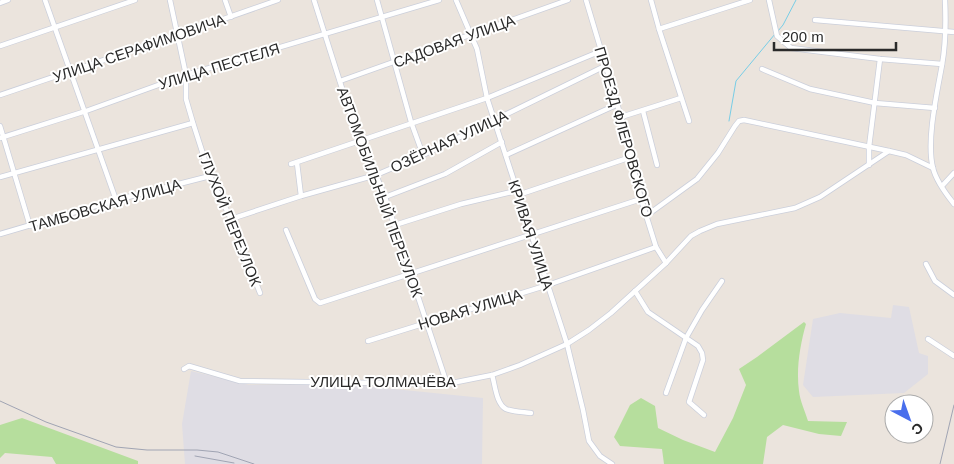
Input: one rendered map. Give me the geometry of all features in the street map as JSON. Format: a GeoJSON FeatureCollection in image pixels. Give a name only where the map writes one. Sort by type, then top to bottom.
{"type":"FeatureCollection","features":[{"type":"Feature","properties":{"kind":"street"},"geometry":{"type":"LineString","coordinates":[[0,3],[8,0]]}},
{"type":"Feature","properties":{"kind":"street"},"geometry":{"type":"LineString","coordinates":[[45,0],[86,111],[116,200]]}},
{"type":"Feature","properties":{"kind":"street"},"geometry":{"type":"LineString","coordinates":[[0,46],[135,0]]}},
{"type":"Feature","properties":{"kind":"street","name":"ГЛУХОЙ ПЕРЕУЛОК"},"geometry":{"type":"LineString","coordinates":[[170,0],[186,75],[186,99],[193,123],[210,176],[231,219],[260,293]]}},
{"type":"Feature","properties":{"kind":"street"},"geometry":{"type":"LineString","coordinates":[[225,0],[231,17]]}},
{"type":"Feature","properties":{"kind":"street","name":"УЛИЦА СЕРАФИМОВИЧА"},"geometry":{"type":"LineString","coordinates":[[0,95],[278,0]]}},
{"type":"Feature","properties":{"kind":"street","name":"АВТОМОБИЛЬНЫЙ ПЕРЕУЛОК"},"geometry":{"type":"LineString","coordinates":[[314,0],[340,80],[412,273],[447,384]]}},
{"type":"Feature","properties":{"kind":"street"},"geometry":{"type":"LineString","coordinates":[[377,0],[411,122],[423,155]]}},
{"type":"Feature","properties":{"kind":"street","name":"УЛИЦА ПЕСТЕЛЯ"},"geometry":{"type":"LineString","coordinates":[[2,138],[86,111],[186,75],[439,0]]}},
{"type":"Feature","properties":{"kind":"street","name":"КРИВАЯ УЛИЦА"},"geometry":{"type":"LineString","coordinates":[[456,0],[481,66],[486,98],[495,120],[567,344],[583,410],[588,441],[600,456],[612,464]]}},
{"type":"Feature","properties":{"kind":"street","name":"САДОВАЯ УЛИЦА"},"geometry":{"type":"LineString","coordinates":[[340,80],[394,63],[568,0]]}},
{"type":"Feature","properties":{"kind":"street","name":"ПРОЕЗД ФЛЕРОВСКОГО"},"geometry":{"type":"LineString","coordinates":[[586,0],[621,117],[646,216],[656,247],[666,263]]}},
{"type":"Feature","properties":{"kind":"street"},"geometry":{"type":"LineString","coordinates":[[651,0],[689,121]]}},
{"type":"Feature","properties":{"kind":"street"},"geometry":{"type":"LineString","coordinates":[[659,29],[750,0]]}},
{"type":"Feature","properties":{"kind":"street"},"geometry":{"type":"LineString","coordinates":[[769,0],[776,34],[790,48],[880,59],[942,64]]}},
{"type":"Feature","properties":{"kind":"street"},"geometry":{"type":"LineString","coordinates":[[945,0],[946,32],[931,152],[933,168],[954,204]]}},
{"type":"Feature","properties":{"kind":"street"},"geometry":{"type":"LineString","coordinates":[[815,20],[954,32]]}},
{"type":"Feature","properties":{"kind":"street"},"geometry":{"type":"LineString","coordinates":[[301,196],[294,164],[411,122],[486,98],[601,50]]}},
{"type":"Feature","properties":{"kind":"street"},"geometry":{"type":"LineString","coordinates":[[869,165],[869,147],[880,59]]}},
{"type":"Feature","properties":{"kind":"street","name":"ОЗЁРНАЯ УЛИЦА"},"geometry":{"type":"LineString","coordinates":[[231,219],[301,196],[376,175],[423,155],[605,66]]}},
{"type":"Feature","properties":{"kind":"street"},"geometry":{"type":"LineString","coordinates":[[762,69],[810,89],[875,103],[935,108]]}},
{"type":"Feature","properties":{"kind":"street"},"geometry":{"type":"LineString","coordinates":[[621,117],[681,98]]}},
{"type":"Feature","properties":{"kind":"street"},"geometry":{"type":"LineString","coordinates":[[506,155],[616,105]]}},
{"type":"Feature","properties":{"kind":"street"},"geometry":{"type":"LineString","coordinates":[[643,111],[657,165]]}},
{"type":"Feature","properties":{"kind":"street"},"geometry":{"type":"LineString","coordinates":[[646,216],[697,179],[718,153],[735,126],[739,121],[744,120],[906,155],[933,168]]}},
{"type":"Feature","properties":{"kind":"street"},"geometry":{"type":"LineString","coordinates":[[0,177],[193,123]]}},
{"type":"Feature","properties":{"kind":"street"},"geometry":{"type":"LineString","coordinates":[[0,126],[2,138],[15,173],[30,226]]}},
{"type":"Feature","properties":{"kind":"street"},"geometry":{"type":"LineString","coordinates":[[385,197],[445,174],[502,142]]}},
{"type":"Feature","properties":{"kind":"street","name":"УЛИЦА ТОЛМАЧЁВА"},"geometry":{"type":"LineString","coordinates":[[184,368],[189,366],[240,381],[447,384],[492,374],[520,365],[567,344],[612,313],[692,236],[700,231],[717,224],[795,208],[820,197],[889,151]]}},
{"type":"Feature","properties":{"kind":"street"},"geometry":{"type":"LineString","coordinates":[[395,225],[461,204],[517,193],[631,157]]}},
{"type":"Feature","properties":{"kind":"street"},"geometry":{"type":"LineString","coordinates":[[942,186],[954,173]]}},
{"type":"Feature","properties":{"kind":"street","name":"ТАМБОВСКАЯ УЛИЦА"},"geometry":{"type":"LineString","coordinates":[[0,234],[116,200],[210,176]]}},
{"type":"Feature","properties":{"kind":"street"},"geometry":{"type":"LineString","coordinates":[[286,230],[315,299],[320,303],[641,199]]}},
{"type":"Feature","properties":{"kind":"street","name":"НОВАЯ УЛИЦА"},"geometry":{"type":"LineString","coordinates":[[368,342],[548,285],[656,247]]}},
{"type":"Feature","properties":{"kind":"street"},"geometry":{"type":"LineString","coordinates":[[926,264],[935,280],[954,295]]}},
{"type":"Feature","properties":{"kind":"street"},"geometry":{"type":"LineString","coordinates":[[666,392],[686,338],[722,281]]}},
{"type":"Feature","properties":{"kind":"street"},"geometry":{"type":"LineString","coordinates":[[635,291],[648,312],[698,346],[703,360],[689,402],[704,415]]}},
{"type":"Feature","properties":{"kind":"street"},"geometry":{"type":"LineString","coordinates":[[928,339],[954,356]]}},
{"type":"Feature","properties":{"kind":"street"},"geometry":{"type":"LineString","coordinates":[[492,374],[502,405],[506,409],[531,413]]}},
{"type":"Feature","properties":{"kind":"shaded area"},"geometry":{"type":"Polygon","coordinates":[[[893,305],[909,307],[919,353],[928,356],[928,374],[904,393],[813,397],[803,385],[813,319],[840,313],[891,318],[893,305]]]}},
{"type":"Feature","properties":{"kind":"shaded area"},"geometry":{"type":"Polygon","coordinates":[[[191,371],[249,385],[355,385],[483,398],[482,464],[185,464],[182,424],[191,371]]]}},
{"type":"Feature","properties":{"kind":"green space"},"geometry":{"type":"Polygon","coordinates":[[[804,322],[806,324],[798,366],[801,402],[808,421],[847,422],[841,436],[819,434],[783,425],[767,437],[763,464],[664,464],[662,449],[620,446],[614,437],[630,405],[641,398],[655,406],[658,428],[715,452],[733,418],[746,385],[739,369],[804,322]]]}},
{"type":"Feature","properties":{"kind":"green space"},"geometry":{"type":"Polygon","coordinates":[[[22,418],[138,461],[138,464],[56,464],[52,457],[5,453],[0,458],[0,425],[22,418]]]}},
{"type":"Feature","properties":{"kind":"waterway"},"geometry":{"type":"LineString","coordinates":[[778,31],[796,0]]}},
{"type":"Feature","properties":{"kind":"waterway"},"geometry":{"type":"LineString","coordinates":[[729,121],[736,81],[775,34]]}},
{"type":"Feature","properties":{"kind":"railway"},"geometry":{"type":"LineString","coordinates":[[0,401],[46,422],[116,447],[218,452],[254,464]]}},
{"type":"Feature","properties":{"kind":"railway"},"geometry":{"type":"LineString","coordinates":[[940,464],[954,405]]}},
{"type":"Feature","properties":{"kind":"railway"},"geometry":{"type":"LineString","coordinates":[[195,456],[234,463]]}}]}
